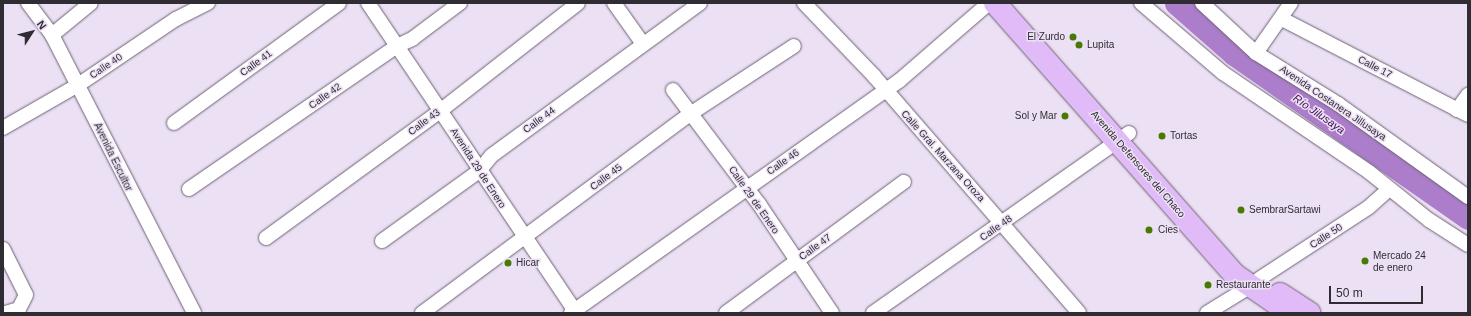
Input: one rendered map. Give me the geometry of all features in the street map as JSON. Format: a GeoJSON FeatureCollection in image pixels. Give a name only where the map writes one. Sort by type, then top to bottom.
{"type":"FeatureCollection","features":[{"type":"Feature","properties":{"kind":"main road","name":"Avenida Defensores del Chaco"},"geometry":{"type":"LineString","coordinates":[[995,3],[1123,137]]}},
{"type":"Feature","properties":{"kind":"main road","name":"Avenida Defensores del Chaco"},"geometry":{"type":"LineString","coordinates":[[1015,3],[1123,137],[1187,211],[1232,254],[1254,283],[1290,313]]}},
{"type":"Feature","properties":{"kind":"main road","name":"Avenida Defensores del Chaco"},"geometry":{"type":"LineString","coordinates":[[1254,283],[1309,313]]}},
{"type":"Feature","properties":{"kind":"street","name":"Avenida Escultor"},"geometry":{"type":"LineString","coordinates":[[28,3],[52,35],[78,85],[133,200],[194,313]]}},
{"type":"Feature","properties":{"kind":"street"},"geometry":{"type":"LineString","coordinates":[[52,35],[91,3]]}},
{"type":"Feature","properties":{"kind":"street","name":"Calle 40"},"geometry":{"type":"LineString","coordinates":[[3,128],[78,85],[176,19],[208,3]]}},
{"type":"Feature","properties":{"kind":"street","name":"Calle 41"},"geometry":{"type":"LineString","coordinates":[[174,123],[339,3]]}},
{"type":"Feature","properties":{"kind":"street","name":"Avenida 29 de Enero"},"geometry":{"type":"LineString","coordinates":[[368,3],[574,312]]}},
{"type":"Feature","properties":{"kind":"street","name":"Calle 42"},"geometry":{"type":"LineString","coordinates":[[189,189],[397,46],[412,39],[460,3]]}},
{"type":"Feature","properties":{"kind":"street","name":"Calle 43"},"geometry":{"type":"LineString","coordinates":[[266,238],[440,111],[578,3]]}},
{"type":"Feature","properties":{"kind":"street"},"geometry":{"type":"LineString","coordinates":[[614,3],[643,44]]}},
{"type":"Feature","properties":{"kind":"street","name":"Calle 44"},"geometry":{"type":"LineString","coordinates":[[382,241],[479,170],[491,156],[700,3]]}},
{"type":"Feature","properties":{"kind":"street","name":"Calle Gral. Marzana Oroza"},"geometry":{"type":"LineString","coordinates":[[804,3],[885,90],[1079,313]]}},
{"type":"Feature","properties":{"kind":"street","name":"Calle 46"},"geometry":{"type":"LineString","coordinates":[[574,312],[885,90],[989,3]]}},
{"type":"Feature","properties":{"kind":"street"},"geometry":{"type":"LineString","coordinates":[[1141,3],[1223,73],[1468,246]]}},
{"type":"Feature","properties":{"kind":"street","name":"Avenida Costanera Jillusaya"},"geometry":{"type":"LineString","coordinates":[[1202,3],[1256,53],[1338,104],[1468,197]]}},
{"type":"Feature","properties":{"kind":"street"},"geometry":{"type":"LineString","coordinates":[[1256,53],[1282,19],[1291,3]]}},
{"type":"Feature","properties":{"kind":"street","name":"Calle 17"},"geometry":{"type":"LineString","coordinates":[[1282,19],[1463,113]]}},
{"type":"Feature","properties":{"kind":"street","name":"Calle 45"},"geometry":{"type":"LineString","coordinates":[[422,313],[526,239],[690,114],[794,46]]}},
{"type":"Feature","properties":{"kind":"street","name":"Calle 29 de Enero"},"geometry":{"type":"LineString","coordinates":[[673,90],[747,188],[832,313]]}},
{"type":"Feature","properties":{"kind":"street"},"geometry":{"type":"LineString","coordinates":[[1463,113],[1468,95]]}},
{"type":"Feature","properties":{"kind":"street","name":"Calle 48"},"geometry":{"type":"LineString","coordinates":[[873,313],[1003,224],[1123,137]]}},
{"type":"Feature","properties":{"kind":"street","name":"Calle 47"},"geometry":{"type":"LineString","coordinates":[[726,313],[904,182]]}},
{"type":"Feature","properties":{"kind":"street","name":"Calle 50"},"geometry":{"type":"LineString","coordinates":[[1207,313],[1369,207],[1389,189]]}},
{"type":"Feature","properties":{"kind":"street"},"geometry":{"type":"LineString","coordinates":[[3,249],[26,295],[19,309],[5,313]]}},
{"type":"Feature","properties":{"kind":"waterway","name":"Río Jilusaya"},"geometry":{"type":"LineString","coordinates":[[1176,3],[1234,54],[1468,218]]}},
{"type":"Feature","properties":{"kind":"place","name":"El Zurdo"},"geometry":{"type":"Point","coordinates":[1073,37]}},
{"type":"Feature","properties":{"kind":"place","name":"Lupita"},"geometry":{"type":"Point","coordinates":[1079,45]}},
{"type":"Feature","properties":{"kind":"place","name":"Sol y Mar"},"geometry":{"type":"Point","coordinates":[1065,116]}},
{"type":"Feature","properties":{"kind":"place","name":"Tortas"},"geometry":{"type":"Point","coordinates":[1162,136]}},
{"type":"Feature","properties":{"kind":"place","name":"SembrarSartawi"},"geometry":{"type":"Point","coordinates":[1241,210]}},
{"type":"Feature","properties":{"kind":"place","name":"Cies"},"geometry":{"type":"Point","coordinates":[1149,230]}},
{"type":"Feature","properties":{"kind":"place","name":"Mercado 24 de enero"},"geometry":{"type":"Point","coordinates":[1365,261]}},
{"type":"Feature","properties":{"kind":"place","name":"Hicar"},"geometry":{"type":"Point","coordinates":[508,263]}},
{"type":"Feature","properties":{"kind":"place","name":"Restaurante"},"geometry":{"type":"Point","coordinates":[1208,285]}}]}
